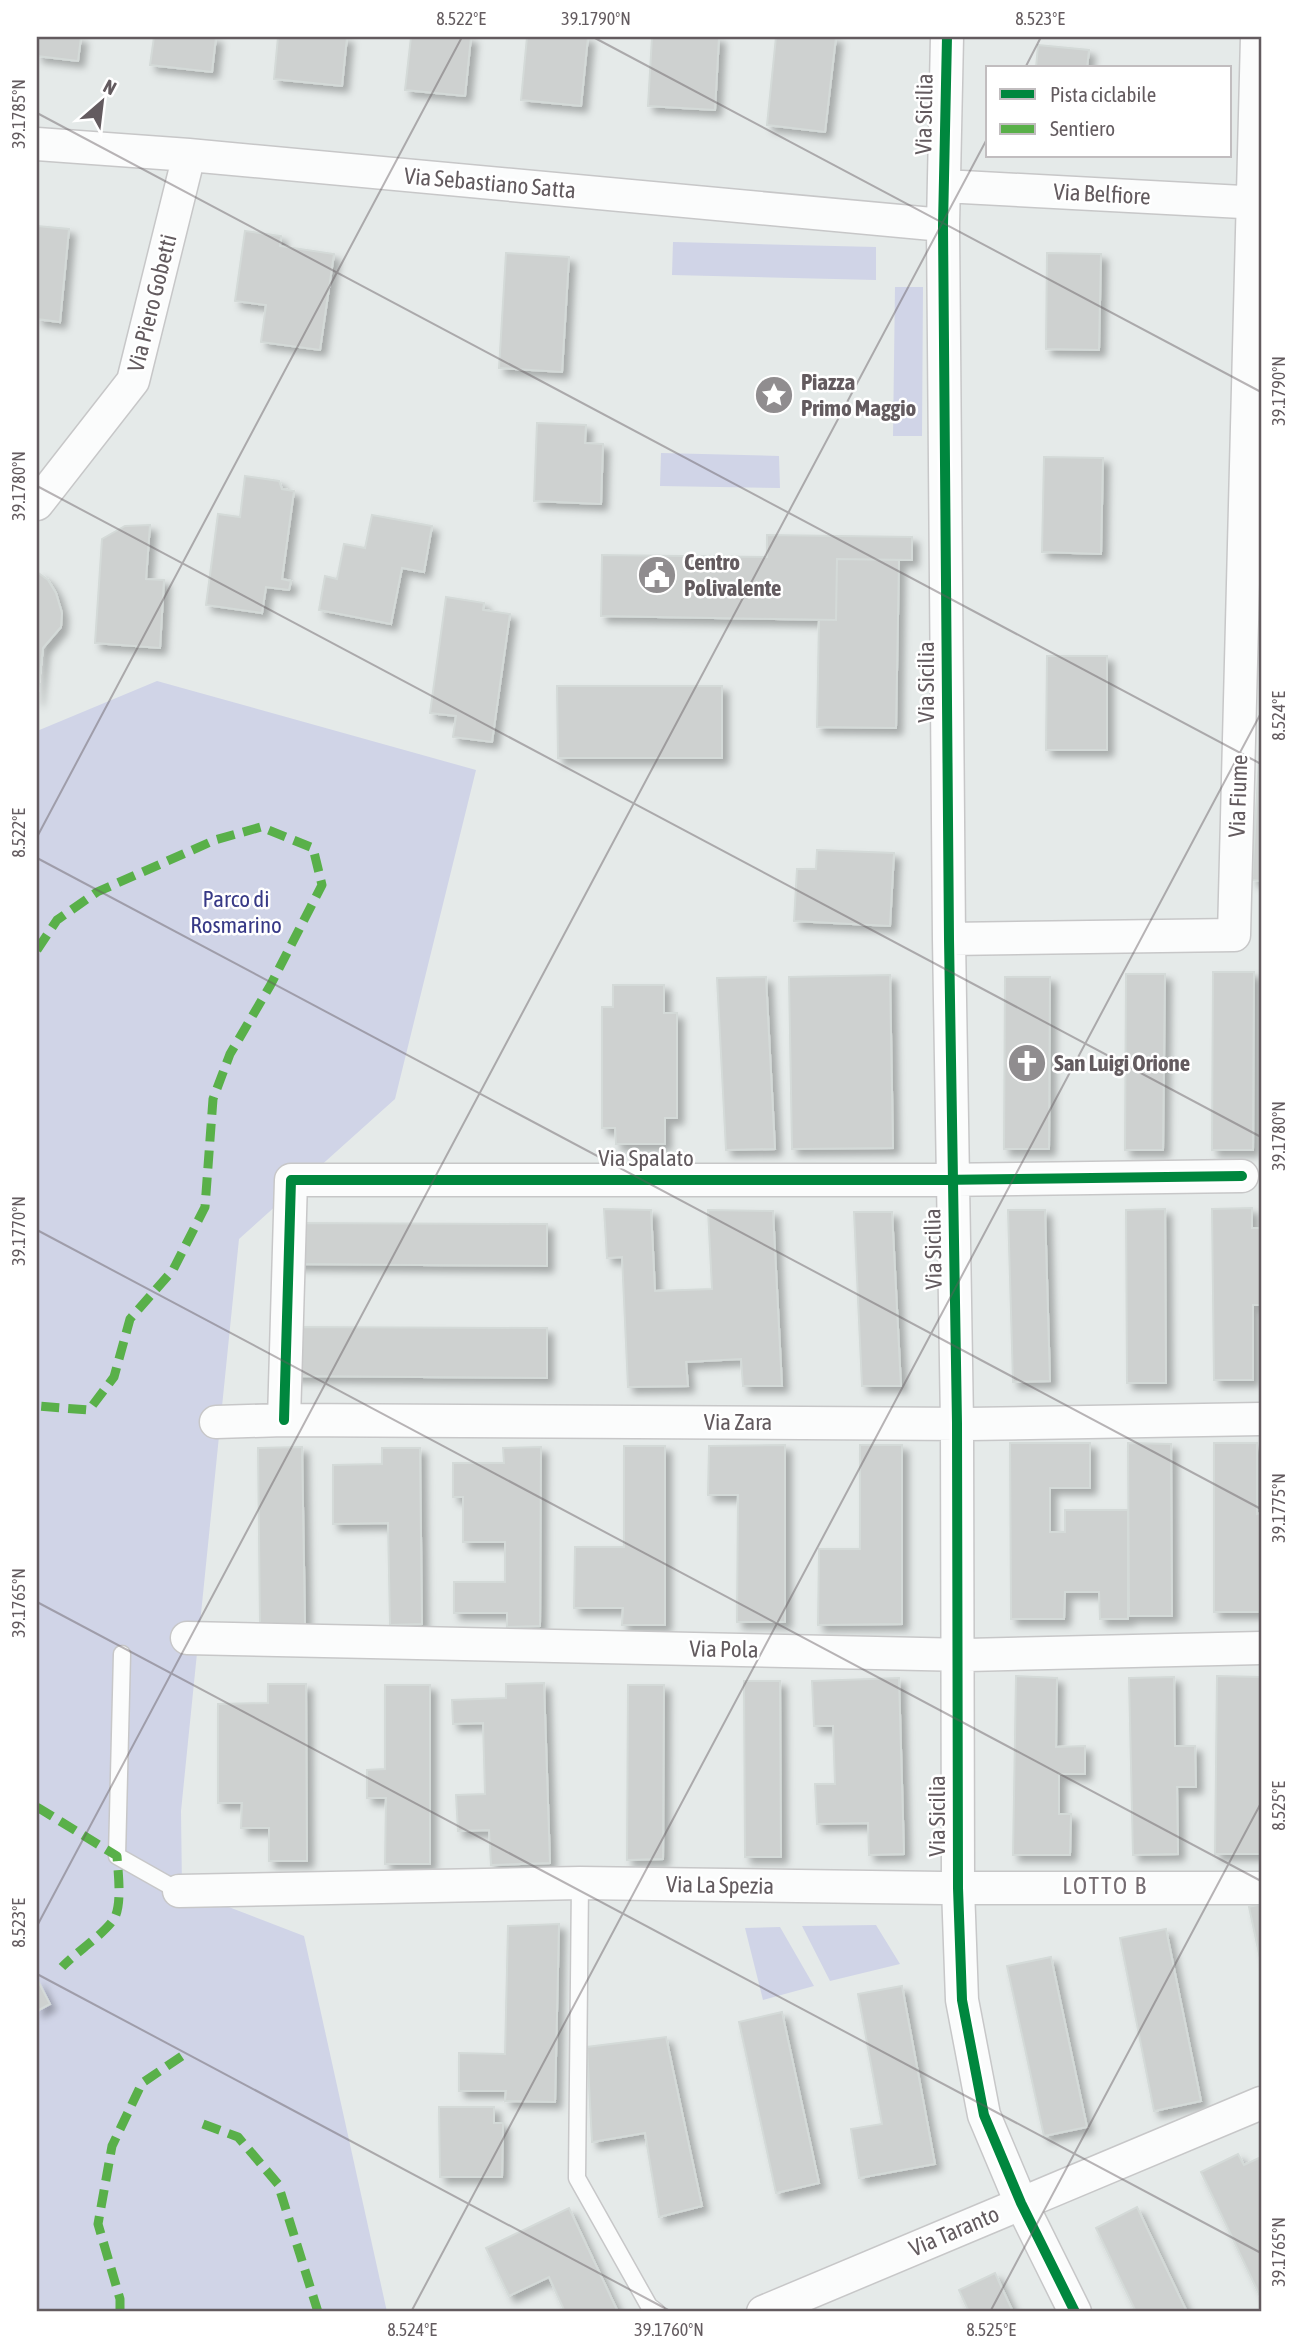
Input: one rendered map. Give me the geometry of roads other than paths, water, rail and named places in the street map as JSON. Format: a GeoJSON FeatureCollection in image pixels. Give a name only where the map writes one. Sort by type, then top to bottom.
{"type":"FeatureCollection","features":[{"type":"Feature","properties":{"kind":"street","name":"Via Sicilia"},"geometry":{"type":"LineString","coordinates":[[947,37],[943,225],[949,939],[957,1423],[958,1888],[962,2000],[984,2115],[1021,2203],[1075,2312]]}},
{"type":"Feature","properties":{"kind":"street","name":"Via Fiume"},"geometry":{"type":"LineString","coordinates":[[949,939],[1234,935],[1256,348],[1259,87],[1257,37]]}},
{"type":"Feature","properties":{"kind":"street","name":"Via Sebastiano Satta"},"geometry":{"type":"LineString","coordinates":[[37,144],[189,155],[943,225]]}},
{"type":"Feature","properties":{"kind":"street","name":"Via Piero Gobetti"},"geometry":{"type":"LineString","coordinates":[[37,504],[133,380],[189,155]]}},
{"type":"Feature","properties":{"kind":"street","name":"Via Belfiore"},"geometry":{"type":"LineString","coordinates":[[943,186],[1257,203]]}},
{"type":"Feature","properties":{"kind":"street","name":"Via Spalato"},"geometry":{"type":"LineString","coordinates":[[284,1420],[291,1180],[953,1180],[1242,1176]]}},
{"type":"Feature","properties":{"kind":"street","name":"Via Zara"},"geometry":{"type":"LineString","coordinates":[[216,1422],[957,1423],[1261,1419]]}},
{"type":"Feature","properties":{"kind":"street","name":"Via Pola"},"geometry":{"type":"LineString","coordinates":[[187,1638],[957,1654],[1261,1648]]}},
{"type":"Feature","properties":{"kind":"street","name":"Via La Spezia"},"geometry":{"type":"LineString","coordinates":[[179,1891],[580,1883],[958,1888],[1261,1888]]}},
{"type":"Feature","properties":{"kind":"street","name":"Via Taranto"},"geometry":{"type":"LineString","coordinates":[[763,2312],[1261,2103]]}},
{"type":"Feature","properties":{"kind":"lane"},"geometry":{"type":"LineString","coordinates":[[122,1654],[117,1856],[179,1891]]}},
{"type":"Feature","properties":{"kind":"lane"},"geometry":{"type":"LineString","coordinates":[[580,1883],[578,2178],[649,2306],[657,2312]]}},
{"type":"Feature","properties":{"kind":"place","name":"Piazza Primo Maggio"},"geometry":{"type":"Point","coordinates":[774,395]}},
{"type":"Feature","properties":{"kind":"place","name":"Centro Polivalente"},"geometry":{"type":"Point","coordinates":[657,575]}},
{"type":"Feature","properties":{"kind":"place","name":"San Luigi Orione"},"geometry":{"type":"Point","coordinates":[1027,1063]}},
{"type":"Feature","properties":{"kind":"district","name":"LOTTO B"},"geometry":{"type":"Point","coordinates":[1105,1885]}},
{"type":"Feature","properties":{"kind":"park label","name":"Parco di Rosmarino"},"geometry":{"type":"Point","coordinates":[236,912]}}]}
